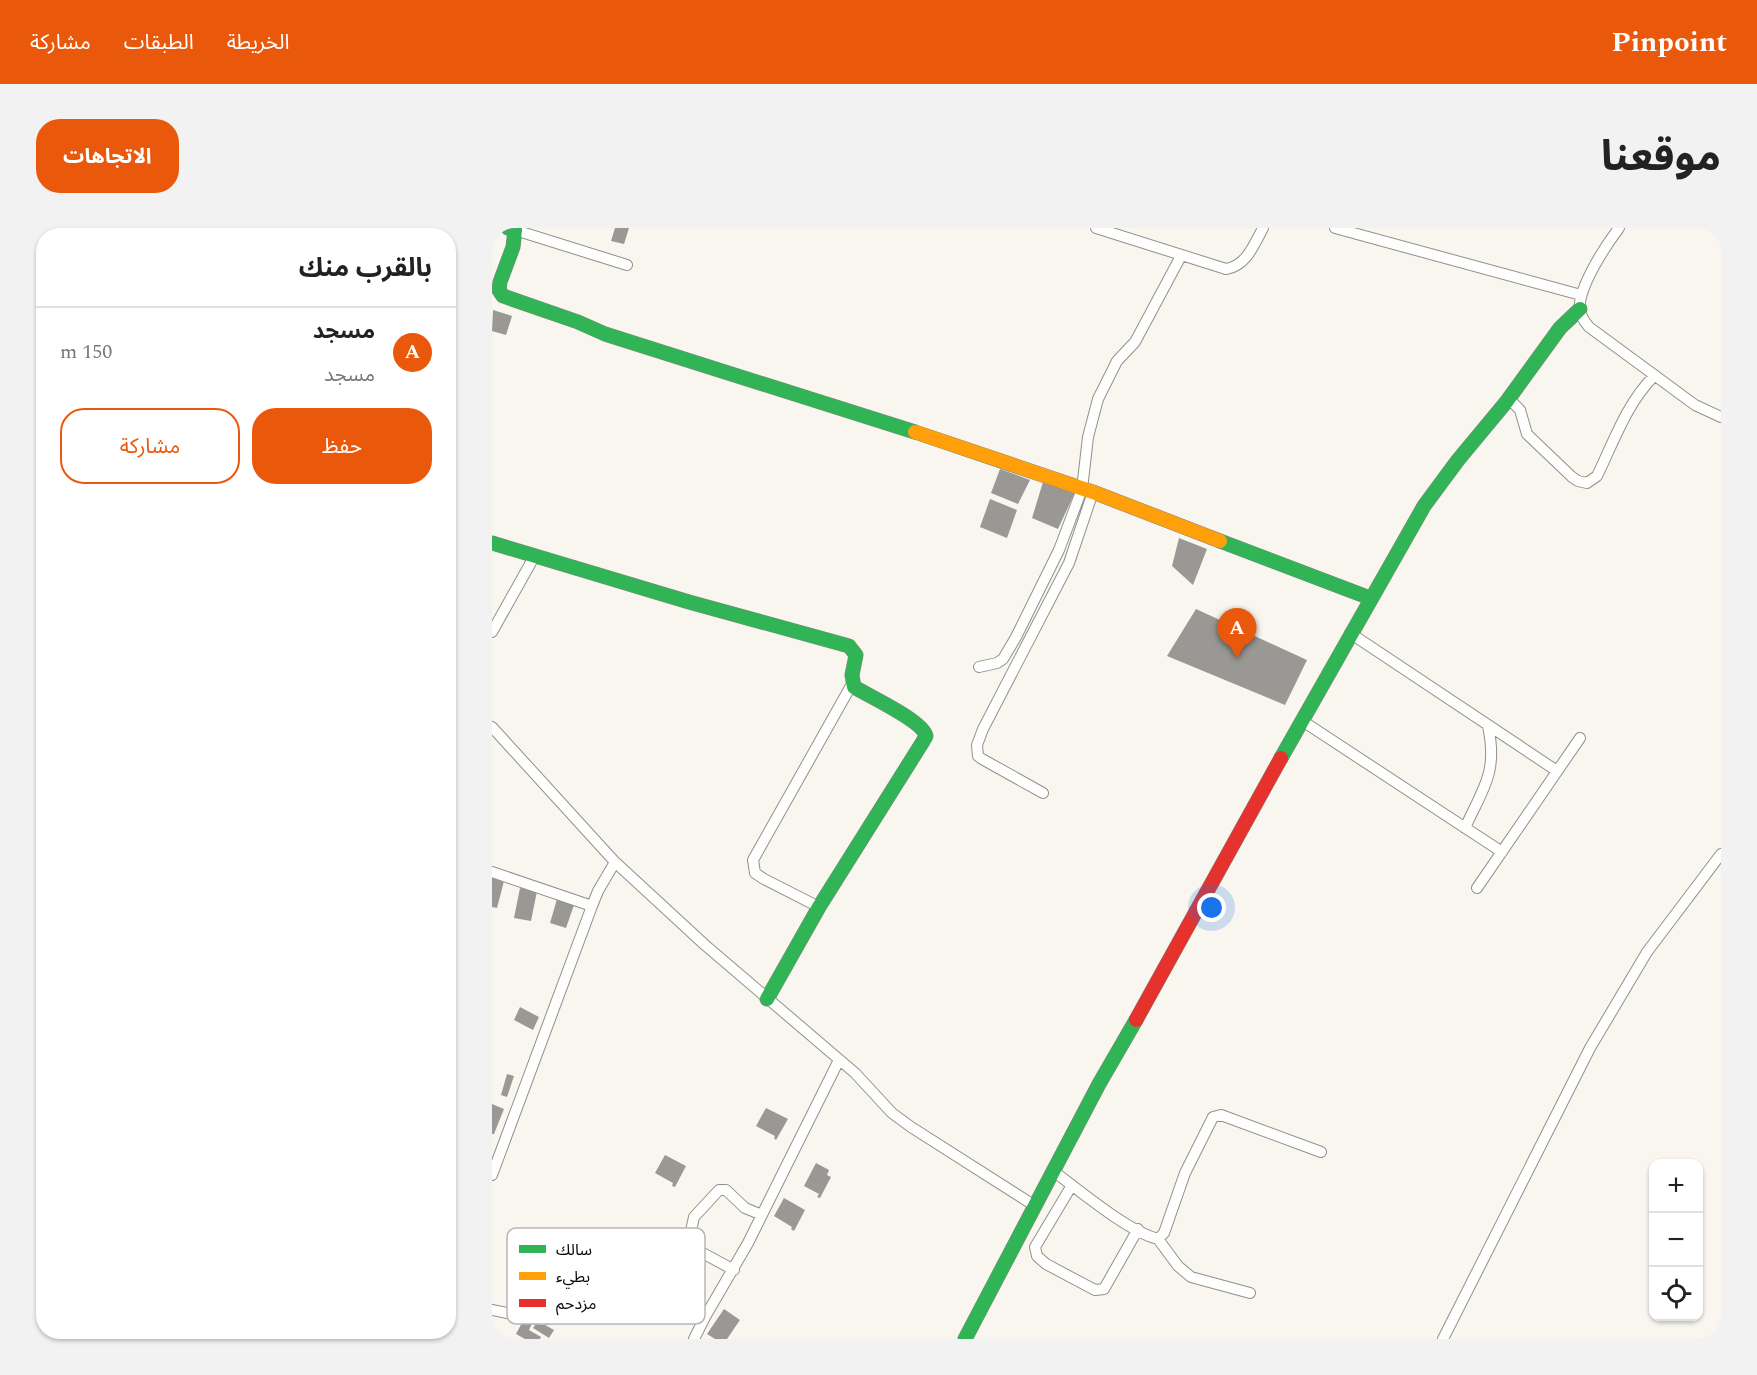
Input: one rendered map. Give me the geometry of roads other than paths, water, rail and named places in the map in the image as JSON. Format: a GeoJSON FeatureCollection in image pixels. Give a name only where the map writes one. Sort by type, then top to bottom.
{"type":"FeatureCollection","features":[{"type":"Feature","properties":{"kind":"street"},"geometry":{"type":"LineString","coordinates":[[1096,228],[1226,269],[1242,262],[1263,228]]}},
{"type":"Feature","properties":{"kind":"street"},"geometry":{"type":"LineString","coordinates":[[1335,228],[1581,295]]}},
{"type":"Feature","properties":{"kind":"street"},"geometry":{"type":"LineString","coordinates":[[627,265],[512,229],[515,243],[499,290],[503,296],[510,299],[578,322],[605,334],[950,442],[1088,490],[1370,598]]}},
{"type":"Feature","properties":{"kind":"street"},"geometry":{"type":"LineString","coordinates":[[1613,231],[1581,295],[1582,319],[1589,327],[1695,405],[1721,417]]}},
{"type":"Feature","properties":{"kind":"street"},"geometry":{"type":"LineString","coordinates":[[1043,793],[982,759],[978,756],[977,745],[989,714],[1069,563],[1088,490],[1088,437],[1098,399],[1117,361],[1135,342],[1181,256]]}},
{"type":"Feature","properties":{"kind":"street"},"geometry":{"type":"LineString","coordinates":[[965,1339],[1052,1170],[1301,720],[1424,506],[1560,328],[1580,309]]}},
{"type":"Feature","properties":{"kind":"street"},"geometry":{"type":"LineString","coordinates":[[1508,398],[1520,410],[1527,434],[1572,477],[1587,483],[1597,476],[1632,403],[1640,389],[1654,375]]}},
{"type":"Feature","properties":{"kind":"street"},"geometry":{"type":"LineString","coordinates":[[979,667],[997,663],[1007,653],[1088,490]]}},
{"type":"Feature","properties":{"kind":"street"},"geometry":{"type":"LineString","coordinates":[[492,543],[689,602],[849,646],[856,656],[852,684],[753,860],[755,873],[819,907]]}},
{"type":"Feature","properties":{"kind":"street"},"geometry":{"type":"LineString","coordinates":[[492,632],[534,557]]}},
{"type":"Feature","properties":{"kind":"street"},"geometry":{"type":"LineString","coordinates":[[1350,633],[1557,771]]}},
{"type":"Feature","properties":{"kind":"street"},"geometry":{"type":"LineString","coordinates":[[767,999],[819,907],[926,736],[920,726],[852,684]]}},
{"type":"Feature","properties":{"kind":"street"},"geometry":{"type":"LineString","coordinates":[[1301,720],[1502,852]]}},
{"type":"Feature","properties":{"kind":"street"},"geometry":{"type":"LineString","coordinates":[[1466,828],[1486,788],[1491,771],[1491,739],[1488,726]]}},
{"type":"Feature","properties":{"kind":"street"},"geometry":{"type":"LineString","coordinates":[[492,727],[615,862],[705,945],[855,1073],[892,1113],[1035,1206]]}},
{"type":"Feature","properties":{"kind":"street"},"geometry":{"type":"LineString","coordinates":[[1477,888],[1580,738]]}},
{"type":"Feature","properties":{"kind":"street"},"geometry":{"type":"LineString","coordinates":[[1443,1339],[1590,1048],[1647,952],[1721,854]]}},
{"type":"Feature","properties":{"kind":"street"},"geometry":{"type":"LineString","coordinates":[[492,1175],[497,1146],[598,891],[615,862]]}},
{"type":"Feature","properties":{"kind":"street"},"geometry":{"type":"LineString","coordinates":[[492,872],[592,906]]}},
{"type":"Feature","properties":{"kind":"street"},"geometry":{"type":"LineString","coordinates":[[705,1317],[734,1270],[839,1060]]}},
{"type":"Feature","properties":{"kind":"street"},"geometry":{"type":"LineString","coordinates":[[1158,1239],[1164,1233],[1185,1173],[1213,1117],[1221,1115],[1321,1152]]}},
{"type":"Feature","properties":{"kind":"street"},"geometry":{"type":"LineString","coordinates":[[1052,1170],[1110,1213],[1150,1237],[1158,1239],[1178,1266],[1191,1277],[1250,1293]]}},
{"type":"Feature","properties":{"kind":"street"},"geometry":{"type":"LineString","coordinates":[[1072,1185],[1035,1247],[1037,1256],[1046,1264],[1095,1290],[1104,1289],[1138,1229]]}},
{"type":"Feature","properties":{"kind":"street"},"geometry":{"type":"LineString","coordinates":[[692,1228],[694,1217],[719,1190],[726,1190],[745,1208],[762,1215]]}},
{"type":"Feature","properties":{"kind":"street"},"geometry":{"type":"LineString","coordinates":[[705,1254],[734,1270]]}},
{"type":"Feature","properties":{"kind":"street"},"geometry":{"type":"LineString","coordinates":[[492,1310],[507,1313]]}},
{"type":"Feature","properties":{"kind":"street"},"geometry":{"type":"LineString","coordinates":[[694,1339],[702,1324]]}},
{"type":"Feature","properties":{"kind":"place","name":"مسجد"},"geometry":{"type":"Point","coordinates":[1237,658]}}]}
